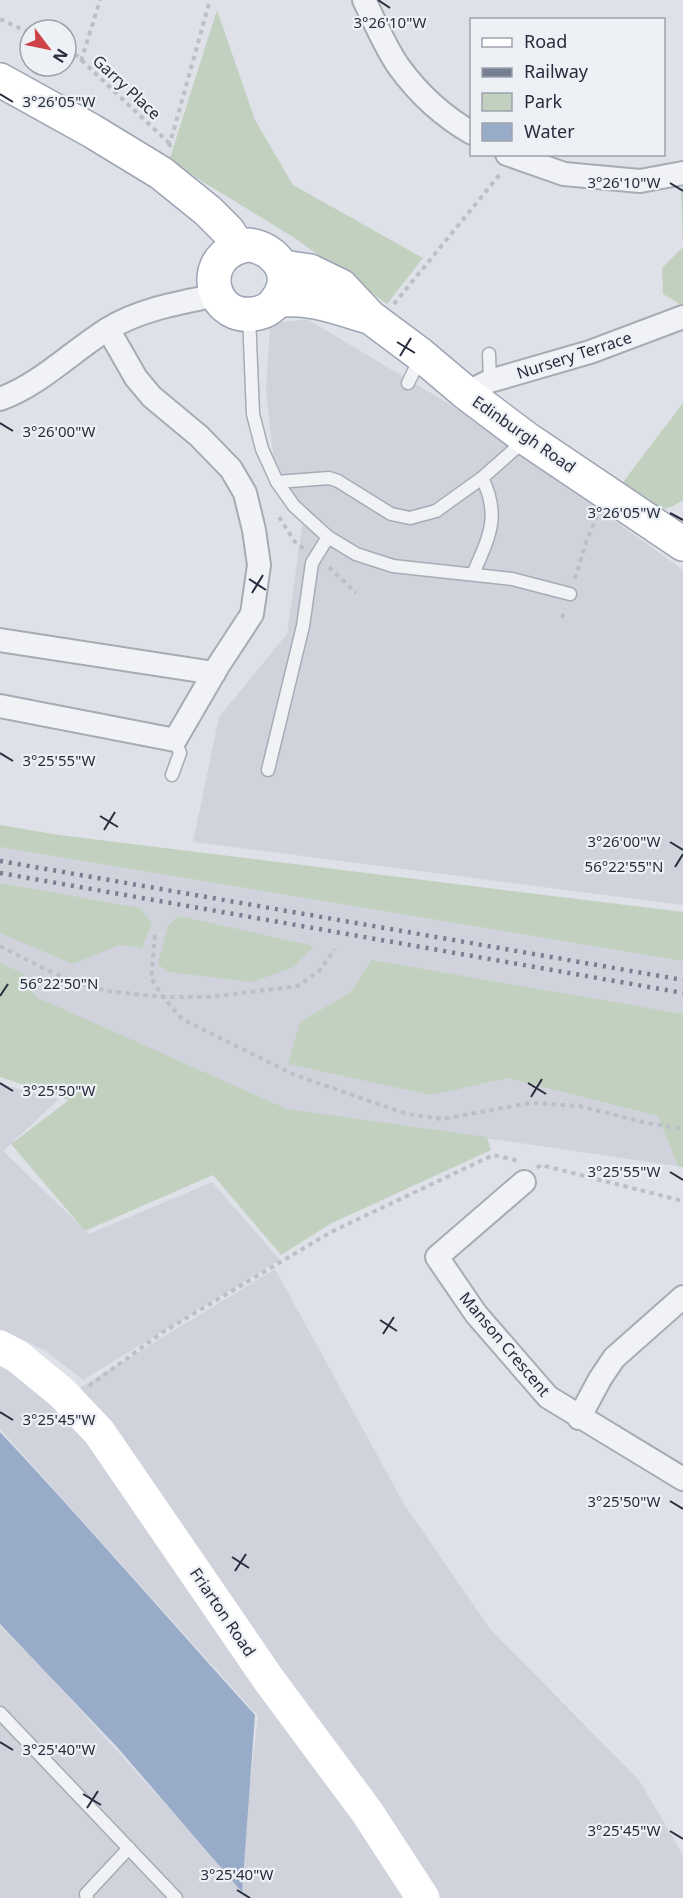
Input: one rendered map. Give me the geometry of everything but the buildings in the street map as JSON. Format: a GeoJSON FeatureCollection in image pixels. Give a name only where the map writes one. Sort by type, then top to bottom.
{"type":"FeatureCollection","features":[{"type":"Feature","properties":{"kind":"main road"},"geometry":{"type":"LineString","coordinates":[[0,80],[172,170],[228,231],[224,269],[228,309],[238,314],[263,308],[282,291],[283,267],[270,252],[260,247],[249,245],[224,269]]}},
{"type":"Feature","properties":{"kind":"main road","name":"Edinburgh Road"},"geometry":{"type":"LineString","coordinates":[[283,267],[310,271],[341,286],[375,320],[415,369],[478,387],[527,439],[683,544]]}},
{"type":"Feature","properties":{"kind":"main road","name":"Edinburgh Road"},"geometry":{"type":"LineString","coordinates":[[263,308],[294,298],[325,304],[375,320]]}},
{"type":"Feature","properties":{"kind":"main road","name":"Friarton Road"},"geometry":{"type":"LineString","coordinates":[[0,1347],[17,1356],[69,1401],[99,1432],[269,1680],[367,1812],[423,1898]]}},
{"type":"Feature","properties":{"kind":"street"},"geometry":{"type":"LineString","coordinates":[[364,0],[398,66],[453,122],[470,132]]}},
{"type":"Feature","properties":{"kind":"street"},"geometry":{"type":"LineString","coordinates":[[511,156],[564,174],[640,181],[683,173]]}},
{"type":"Feature","properties":{"kind":"street"},"geometry":{"type":"LineString","coordinates":[[0,399],[31,384],[108,329],[224,269]]}},
{"type":"Feature","properties":{"kind":"street","name":"Nursery Terrace"},"geometry":{"type":"LineString","coordinates":[[478,387],[590,352],[683,317]]}},
{"type":"Feature","properties":{"kind":"street"},"geometry":{"type":"LineString","coordinates":[[0,706],[175,740],[252,614],[259,565],[245,493],[231,469],[218,453],[152,397],[136,378],[108,329]]}},
{"type":"Feature","properties":{"kind":"street"},"geometry":{"type":"LineString","coordinates":[[0,640],[214,673]]}},
{"type":"Feature","properties":{"kind":"street","name":"Manson Crescent"},"geometry":{"type":"LineString","coordinates":[[526,1169],[437,1257],[476,1314],[548,1397],[579,1418],[683,1479]]}},
{"type":"Feature","properties":{"kind":"street"},"geometry":{"type":"LineString","coordinates":[[579,1418],[614,1358],[683,1297]]}},
{"type":"Feature","properties":{"kind":"lane"},"geometry":{"type":"LineString","coordinates":[[263,308],[253,414],[262,449],[278,482],[294,506],[328,537],[356,554],[393,566],[512,579],[570,594]]}},
{"type":"Feature","properties":{"kind":"lane"},"geometry":{"type":"LineString","coordinates":[[478,387],[489,354]]}},
{"type":"Feature","properties":{"kind":"lane"},"geometry":{"type":"LineString","coordinates":[[278,482],[329,478],[338,480],[391,514],[410,518],[436,511],[482,478],[527,439]]}},
{"type":"Feature","properties":{"kind":"lane"},"geometry":{"type":"LineString","coordinates":[[473,574],[488,540],[493,513],[491,497],[482,478]]}},
{"type":"Feature","properties":{"kind":"lane"},"geometry":{"type":"LineString","coordinates":[[268,770],[303,626],[312,563],[328,537]]}},
{"type":"Feature","properties":{"kind":"lane"},"geometry":{"type":"LineString","coordinates":[[172,775],[180,753],[175,740]]}},
{"type":"Feature","properties":{"kind":"lane"},"geometry":{"type":"LineString","coordinates":[[0,1713],[176,1898]]}},
{"type":"Feature","properties":{"kind":"lane"},"geometry":{"type":"LineString","coordinates":[[87,1898],[86,1894],[129,1848]]}},
{"type":"Feature","properties":{"kind":"path"},"geometry":{"type":"LineString","coordinates":[[81,61],[100,0]]}},
{"type":"Feature","properties":{"kind":"path"},"geometry":{"type":"LineString","coordinates":[[172,170],[210,0]]}},
{"type":"Feature","properties":{"kind":"path"},"geometry":{"type":"LineString","coordinates":[[0,19],[18,27]]}},
{"type":"Feature","properties":{"kind":"path","name":"Garry Place"},"geometry":{"type":"LineString","coordinates":[[78,59],[172,170]]}},
{"type":"Feature","properties":{"kind":"path"},"geometry":{"type":"LineString","coordinates":[[375,320],[508,165],[508,156]]}},
{"type":"Feature","properties":{"kind":"path"},"geometry":{"type":"LineString","coordinates":[[562,618],[586,542],[607,493]]}},
{"type":"Feature","properties":{"kind":"path"},"geometry":{"type":"LineString","coordinates":[[155,935],[151,978],[163,997],[182,1019],[295,1075],[407,1114],[442,1119],[530,1103],[579,1106],[647,1123],[683,1129]]}},
{"type":"Feature","properties":{"kind":"path"},"geometry":{"type":"LineString","coordinates":[[0,946],[53,973],[106,991],[163,997],[210,997],[298,986],[319,971],[335,949]]}},
{"type":"Feature","properties":{"kind":"path"},"geometry":{"type":"LineString","coordinates":[[69,1401],[163,1332],[331,1232],[492,1155],[526,1169],[541,1165],[683,1201]]}},
{"type":"Feature","properties":{"kind":"path"},"geometry":{"type":"LineString","coordinates":[[526,1169],[541,1165]]}},
{"type":"Feature","properties":{"kind":"shaded area"},"geometry":{"type":"Polygon","coordinates":[[[307,319],[471,417],[683,570],[683,905],[193,842],[219,717],[287,634],[304,513],[274,462],[266,392],[270,324],[307,319]]]}},
{"type":"Feature","properties":{"kind":"shaded area"},"geometry":{"type":"Polygon","coordinates":[[[0,847],[683,961],[683,1167],[287,1109],[95,1055],[0,1000],[0,847]]]}},
{"type":"Feature","properties":{"kind":"shaded area"},"geometry":{"type":"Polygon","coordinates":[[[0,1084],[59,1099],[3,1151],[89,1234],[212,1182],[280,1260],[83,1380],[46,1351],[0,1329],[0,1084]]]}},
{"type":"Feature","properties":{"kind":"shaded area"},"geometry":{"type":"Polygon","coordinates":[[[275,1269],[404,1504],[490,1629],[639,1780],[683,1855],[683,1898],[0,1898],[0,1626],[42,1668],[223,1868],[241,1858],[258,1716],[0,1429],[0,1366],[58,1401],[275,1269]]]}},
{"type":"Feature","properties":{"kind":"green space"},"geometry":{"type":"Polygon","coordinates":[[[217,10],[255,120],[293,185],[423,258],[387,304],[293,237],[169,161],[217,10]]]}},
{"type":"Feature","properties":{"kind":"green space"},"geometry":{"type":"Polygon","coordinates":[[[683,188],[683,247],[681,189],[683,188]]]}},
{"type":"Feature","properties":{"kind":"green space"},"geometry":{"type":"Polygon","coordinates":[[[683,247],[683,306],[663,294],[662,268],[683,247]]]}},
{"type":"Feature","properties":{"kind":"green space"},"geometry":{"type":"Polygon","coordinates":[[[683,403],[683,500],[661,510],[620,486],[683,403]]]}},
{"type":"Feature","properties":{"kind":"green space"},"geometry":{"type":"Polygon","coordinates":[[[0,825],[59,835],[683,912],[683,961],[0,847],[0,825]]]}},
{"type":"Feature","properties":{"kind":"green space"},"geometry":{"type":"Polygon","coordinates":[[[0,883],[140,908],[152,923],[142,948],[119,945],[73,964],[0,933],[0,883]]]}},
{"type":"Feature","properties":{"kind":"green space"},"geometry":{"type":"Polygon","coordinates":[[[179,916],[314,946],[294,967],[252,982],[168,972],[158,964],[168,926],[179,916]]]}},
{"type":"Feature","properties":{"kind":"green space"},"geometry":{"type":"Polygon","coordinates":[[[371,960],[683,1014],[683,1167],[678,1166],[658,1116],[508,1078],[431,1095],[288,1064],[300,1022],[351,992],[371,960]]]}},
{"type":"Feature","properties":{"kind":"green space"},"geometry":{"type":"Polygon","coordinates":[[[0,963],[23,973],[36,997],[287,1109],[487,1137],[491,1150],[330,1224],[281,1255],[213,1175],[85,1231],[11,1144],[69,1100],[0,1077],[0,963]]]}},
{"type":"Feature","properties":{"kind":"water"},"geometry":{"type":"Polygon","coordinates":[[[0,1432],[255,1715],[242,1892],[117,1747],[0,1624],[0,1432]]]}},
{"type":"Feature","properties":{"kind":"railway"},"geometry":{"type":"LineString","coordinates":[[0,861],[683,980]]}},
{"type":"Feature","properties":{"kind":"railway"},"geometry":{"type":"LineString","coordinates":[[0,873],[683,993]]}}]}
